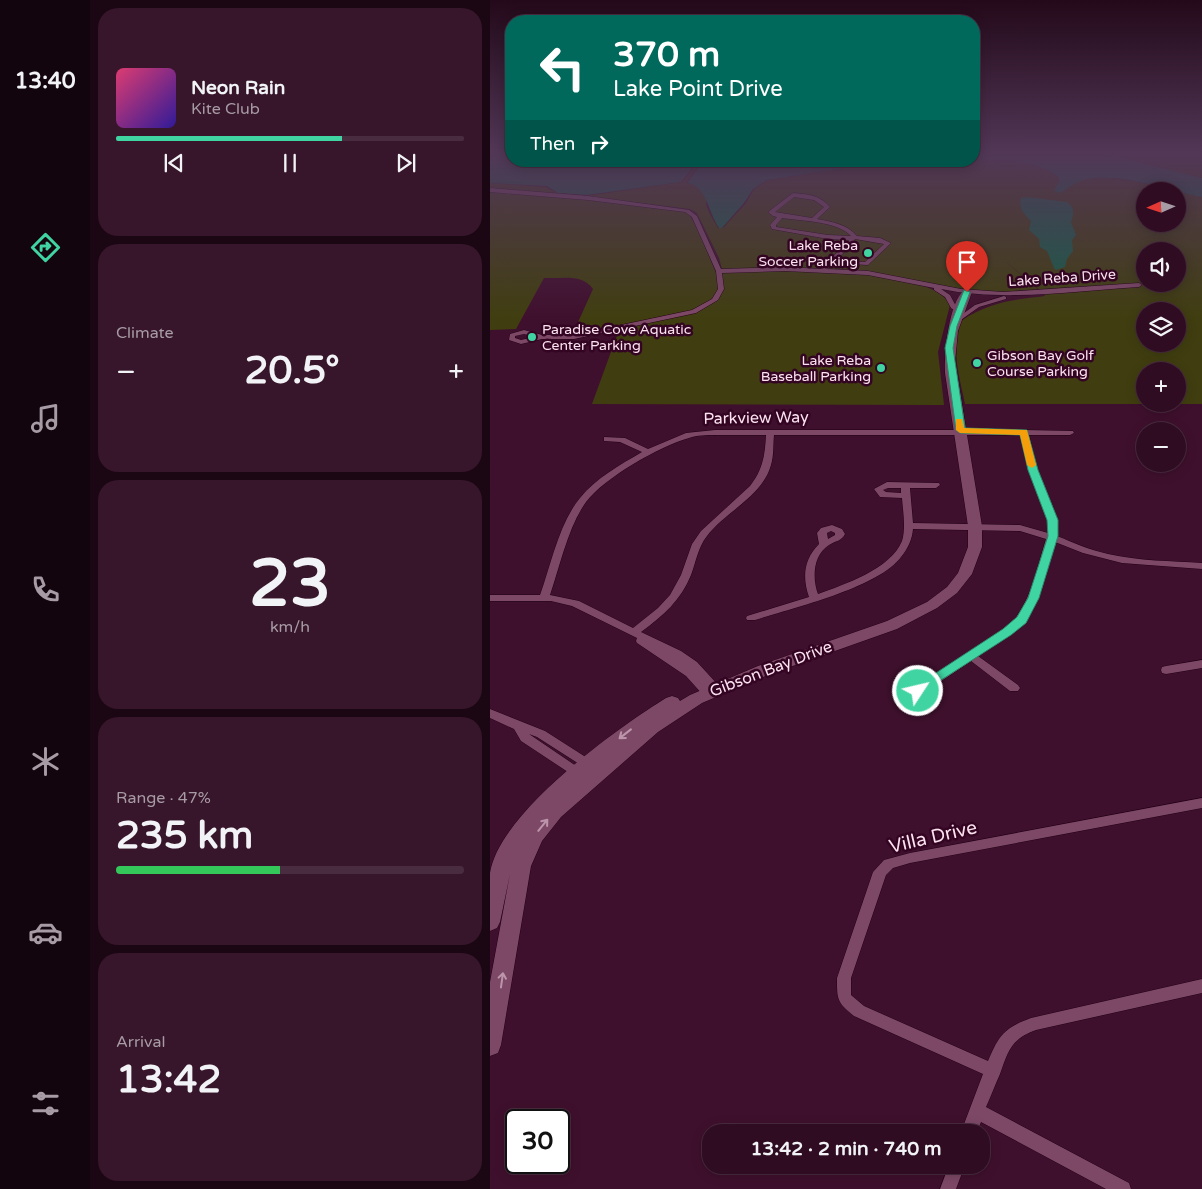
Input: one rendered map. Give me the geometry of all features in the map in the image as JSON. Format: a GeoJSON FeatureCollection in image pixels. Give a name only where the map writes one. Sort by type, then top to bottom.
{"type":"FeatureCollection","features":[{"type":"Feature","properties":{"kind":"street"},"geometry":{"type":"LineString","coordinates":[[542,337],[584,335],[694,312],[715,300],[721,292],[719,271],[716,260],[694,216],[687,211],[660,207]]}},
{"type":"Feature","properties":{"kind":"street"},"geometry":{"type":"LineString","coordinates":[[777,207],[771,212],[772,214],[843,227],[851,232],[853,238]]}},
{"type":"Feature","properties":{"kind":"street"},"geometry":{"type":"LineString","coordinates":[[812,221],[826,207]]}},
{"type":"Feature","properties":{"kind":"street"},"geometry":{"type":"LineString","coordinates":[[781,216],[773,225],[774,228],[888,243],[866,264],[829,261]]}},
{"type":"Feature","properties":{"kind":"street"},"geometry":{"type":"LineString","coordinates":[[823,270],[829,261],[853,238]]}},
{"type":"Feature","properties":{"kind":"street"},"geometry":{"type":"LineString","coordinates":[[716,260],[736,267],[753,270]]}},
{"type":"Feature","properties":{"kind":"street"},"geometry":{"type":"LineString","coordinates":[[721,284],[730,277],[753,270]]}},
{"type":"Feature","properties":{"kind":"street","name":"Lake Reba Drive"},"geometry":{"type":"LineString","coordinates":[[719,271],[823,270],[877,274],[964,291],[992,294],[1027,294],[1136,285]]}},
{"type":"Feature","properties":{"kind":"street"},"geometry":{"type":"LineString","coordinates":[[924,283],[945,294],[951,300],[955,314],[977,306],[1027,294]]}},
{"type":"Feature","properties":{"kind":"street","name":"Gibson Bay Drive"},"geometry":{"type":"LineString","coordinates":[[490,922],[495,874],[511,845],[543,802],[709,688],[892,625],[932,605],[952,590],[966,574],[973,556],[971,529],[945,348],[964,291]]}},
{"type":"Feature","properties":{"kind":"street","name":"Parkview Way"},"geometry":{"type":"LineString","coordinates":[[544,598],[581,502],[606,478],[673,441],[690,435],[712,432],[1024,432],[1070,434]]}},
{"type":"Feature","properties":{"kind":"street"},"geometry":{"type":"LineString","coordinates":[[634,633],[670,603],[684,580],[704,533],[752,488],[762,475],[767,463],[770,432]]}},
{"type":"Feature","properties":{"kind":"street"},"geometry":{"type":"LineString","coordinates":[[918,691],[1007,632],[1026,613],[1034,598],[1052,539],[1052,520],[1033,470],[1024,432]]}},
{"type":"Feature","properties":{"kind":"street"},"geometry":{"type":"LineString","coordinates":[[607,439],[622,440],[650,453]]}},
{"type":"Feature","properties":{"kind":"street"},"geometry":{"type":"LineString","coordinates":[[751,618],[860,581],[888,566],[904,548],[908,529],[905,485]]}},
{"type":"Feature","properties":{"kind":"street"},"geometry":{"type":"LineString","coordinates":[[906,496],[886,495],[878,492],[883,486],[936,485]]}},
{"type":"Feature","properties":{"kind":"street"},"geometry":{"type":"LineString","coordinates":[[908,529],[971,529],[1016,533],[1052,539],[1084,551],[1118,559],[1202,566]]}},
{"type":"Feature","properties":{"kind":"street"},"geometry":{"type":"LineString","coordinates":[[814,597],[809,577],[810,565],[815,554],[824,544]]}},
{"type":"Feature","properties":{"kind":"street"},"geometry":{"type":"LineString","coordinates":[[490,598],[544,598],[575,603],[634,633],[642,642],[690,672],[709,688]]}},
{"type":"Feature","properties":{"kind":"street"},"geometry":{"type":"LineString","coordinates":[[970,656],[1014,688]]}},
{"type":"Feature","properties":{"kind":"street"},"geometry":{"type":"LineString","coordinates":[[1166,670],[1202,664]]}},
{"type":"Feature","properties":{"kind":"street"},"geometry":{"type":"LineString","coordinates":[[490,713],[518,726],[525,738],[589,772]]}},
{"type":"Feature","properties":{"kind":"street","name":"Gibson Bay Drive"},"geometry":{"type":"LineString","coordinates":[[490,1045],[520,873],[527,851],[543,824],[589,772]]}},
{"type":"Feature","properties":{"kind":"street","name":"Villa Drive"},"geometry":{"type":"LineString","coordinates":[[993,1071],[875,1019],[847,1002],[843,990],[844,978],[880,872],[889,864],[910,858],[1202,804]]}},
{"type":"Feature","properties":{"kind":"street"},"geometry":{"type":"LineString","coordinates":[[495,874],[520,873]]}},
{"type":"Feature","properties":{"kind":"street"},"geometry":{"type":"LineString","coordinates":[[972,1124],[1002,1046],[1010,1035],[1022,1028],[1202,986]]}},
{"type":"Feature","properties":{"kind":"street"},"geometry":{"type":"LineString","coordinates":[[977,1112],[1123,1189]]}},
{"type":"Feature","properties":{"kind":"street"},"geometry":{"type":"LineString","coordinates":[[948,1189],[954,1174]]}},
{"type":"Feature","properties":{"kind":"shaded area"},"geometry":{"type":"Polygon","coordinates":[[[490,207],[652,207],[688,212],[698,230],[716,273],[804,271],[879,276],[912,282],[937,292],[950,305],[938,352],[944,405],[592,404],[619,330],[617,327],[574,331],[593,289],[583,281],[571,278],[544,278],[516,329],[490,330],[490,207]]]}},
{"type":"Feature","properties":{"kind":"shaded area"},"geometry":{"type":"Polygon","coordinates":[[[678,207],[708,207],[718,228],[723,228],[742,207],[1136,207],[1136,232],[1186,232],[1186,207],[1202,207],[1202,404],[1186,404],[1186,362],[1136,362],[1136,404],[965,404],[958,373],[956,353],[961,321],[991,306],[1045,296],[1041,291],[1005,261],[1040,291],[1007,293],[966,290],[872,272],[722,269],[719,258],[697,213],[690,209],[678,207]]]}},
{"type":"Feature","properties":{"kind":"shaded area"},"geometry":{"type":"Polygon","coordinates":[[[709,207],[740,207],[722,228],[719,228],[709,207]]]}},
{"type":"Feature","properties":{"kind":"shaded area"},"geometry":{"type":"Polygon","coordinates":[[[1021,208],[1073,209],[1071,222],[1076,235],[1072,240],[1073,251],[1067,259],[1065,267],[1056,270],[1054,268],[1047,251],[1040,247],[1039,239],[1029,230],[1031,221],[1021,208]]]}},
{"type":"Feature","properties":{"kind":"slow traffic"},"geometry":{"type":"LineString","coordinates":[[959,421],[960,430],[1024,432],[1032,465]]}},
{"type":"Feature","properties":{"kind":"place","name":"Lake Reba Soccer Parking"},"geometry":{"type":"Point","coordinates":[868,253]}},
{"type":"Feature","properties":{"kind":"place","name":"Paradise Cove Aquatic Center Parking"},"geometry":{"type":"Point","coordinates":[532,337]}},
{"type":"Feature","properties":{"kind":"place","name":"Gibson Bay Golf Course Parking"},"geometry":{"type":"Point","coordinates":[977,363]}},
{"type":"Feature","properties":{"kind":"place","name":"Lake Reba Baseball Parking"},"geometry":{"type":"Point","coordinates":[881,368]}},
{"type":"Feature","properties":{"kind":"route"},"geometry":{"type":"LineString","coordinates":[[918,691],[1007,632],[1021,620],[1034,598],[1053,536],[1054,525],[1033,470],[1024,432],[960,430],[949,360],[949,348],[950,337],[967,292]]}}]}
